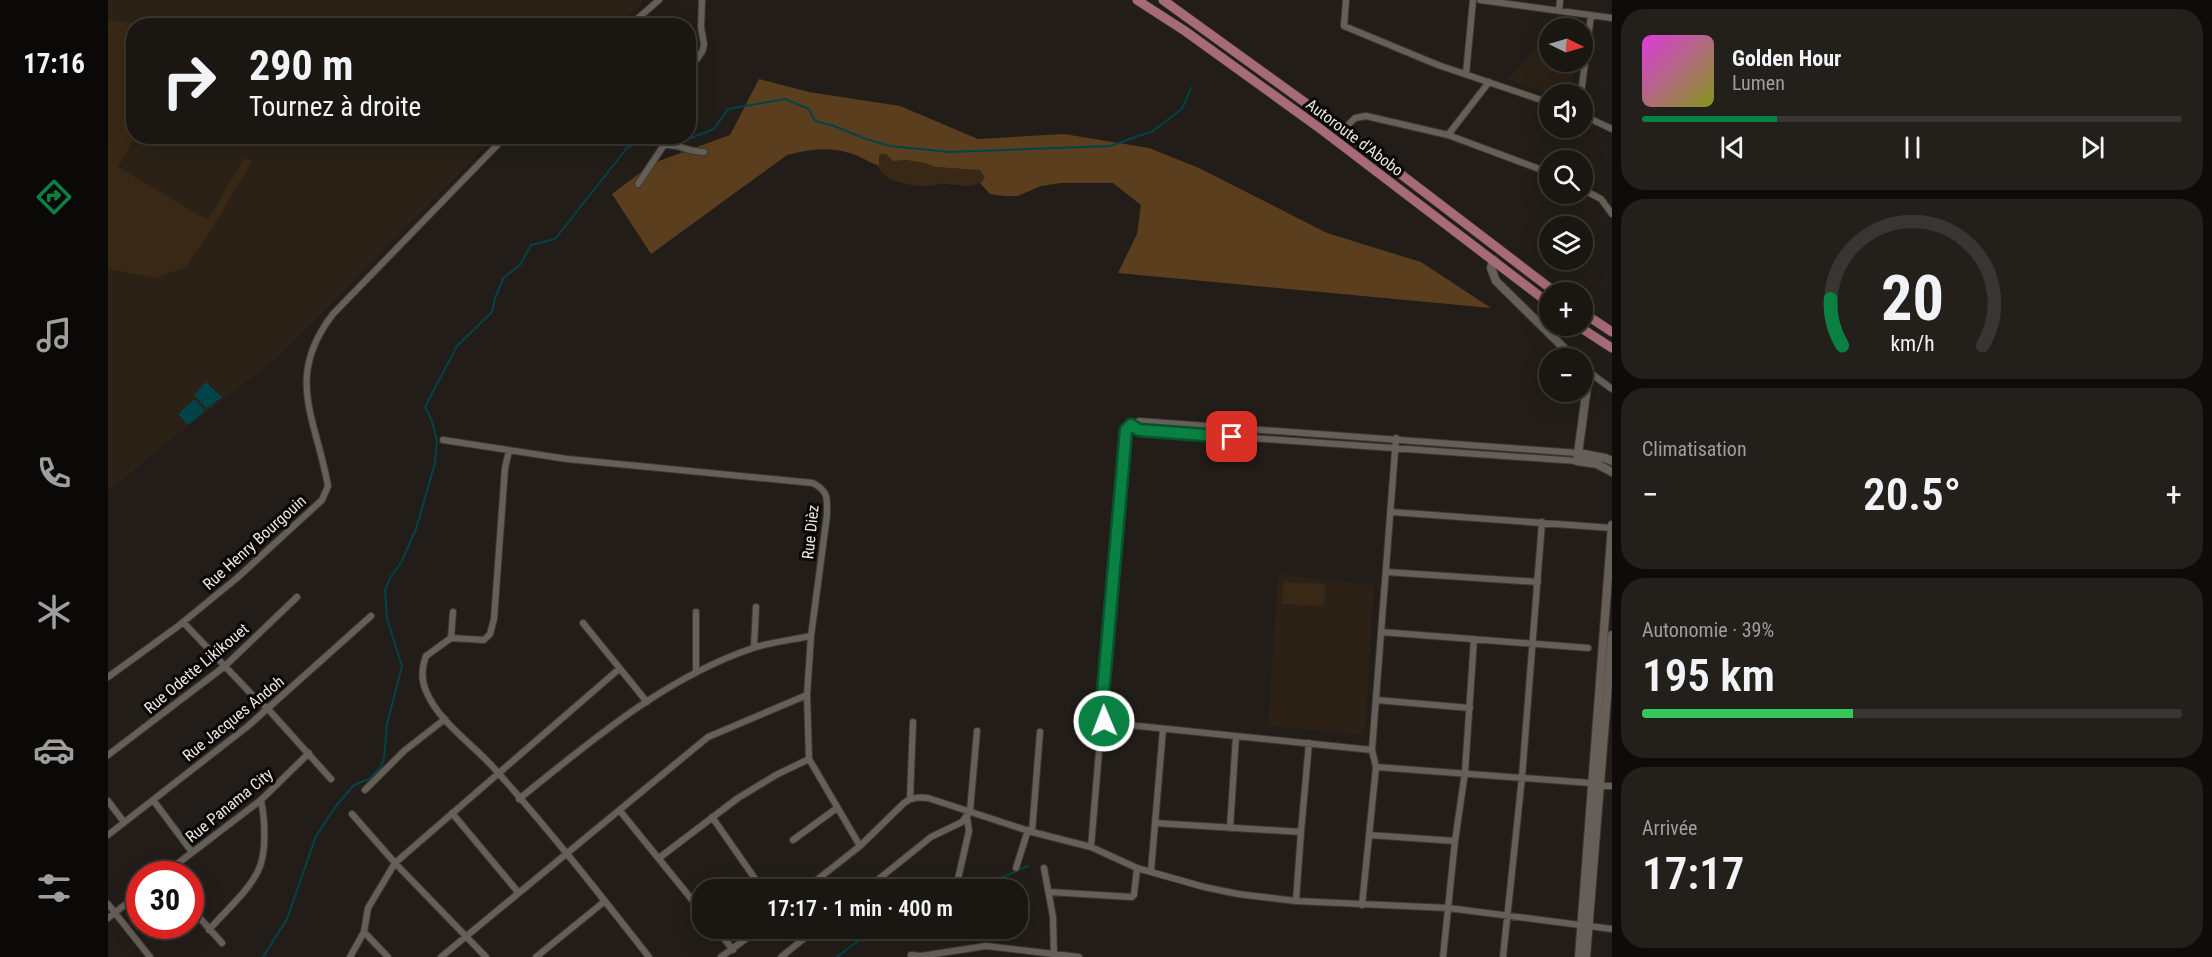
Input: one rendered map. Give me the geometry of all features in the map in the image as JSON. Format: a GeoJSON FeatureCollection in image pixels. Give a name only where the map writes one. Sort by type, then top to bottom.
{"type":"FeatureCollection","features":[{"type":"Feature","properties":{"kind":"main road","name":"Autoroute d'Abobo"},"geometry":{"type":"LineString","coordinates":[[1137,0],[1185,31],[1318,127],[1539,296]]}},
{"type":"Feature","properties":{"kind":"main road"},"geometry":{"type":"LineString","coordinates":[[1163,0],[1343,130],[1542,282]]}},
{"type":"Feature","properties":{"kind":"main road"},"geometry":{"type":"LineString","coordinates":[[1493,260],[1491,268],[1496,281],[1564,348]]}},
{"type":"Feature","properties":{"kind":"main road"},"geometry":{"type":"LineString","coordinates":[[1593,319],[1612,332]]}},
{"type":"Feature","properties":{"kind":"main road"},"geometry":{"type":"LineString","coordinates":[[1593,336],[1612,348]]}},
{"type":"Feature","properties":{"kind":"main road"},"geometry":{"type":"LineString","coordinates":[[1577,457],[1583,402]]}},
{"type":"Feature","properties":{"kind":"main road"},"geometry":{"type":"LineString","coordinates":[[1577,457],[1605,458],[1612,461]]}},
{"type":"Feature","properties":{"kind":"main road"},"geometry":{"type":"LineString","coordinates":[[1577,457],[1612,472]]}},
{"type":"Feature","properties":{"kind":"main road"},"geometry":{"type":"LineString","coordinates":[[1586,957],[1586,926],[1612,527]]}},
{"type":"Feature","properties":{"kind":"main road"},"geometry":{"type":"LineString","coordinates":[[1595,784],[1612,635]]}},
{"type":"Feature","properties":{"kind":"main road"},"geometry":{"type":"LineString","coordinates":[[1579,957],[1586,926]]}},
{"type":"Feature","properties":{"kind":"street"},"geometry":{"type":"LineString","coordinates":[[638,18],[659,0]]}},
{"type":"Feature","properties":{"kind":"street"},"geometry":{"type":"LineString","coordinates":[[696,60],[704,45],[701,27],[702,0]]}},
{"type":"Feature","properties":{"kind":"street"},"geometry":{"type":"LineString","coordinates":[[1346,0],[1344,26],[1438,65],[1539,99]]}},
{"type":"Feature","properties":{"kind":"street"},"geometry":{"type":"LineString","coordinates":[[1466,74],[1473,0]]}},
{"type":"Feature","properties":{"kind":"street"},"geometry":{"type":"LineString","coordinates":[[1480,0],[1612,18]]}},
{"type":"Feature","properties":{"kind":"street"},"geometry":{"type":"LineString","coordinates":[[1559,11],[1560,0]]}},
{"type":"Feature","properties":{"kind":"street"},"geometry":{"type":"LineString","coordinates":[[1582,84],[1590,15]]}},
{"type":"Feature","properties":{"kind":"street"},"geometry":{"type":"LineString","coordinates":[[1448,135],[1490,82]]}},
{"type":"Feature","properties":{"kind":"street"},"geometry":{"type":"LineString","coordinates":[[1343,130],[1355,118],[1366,116],[1448,135],[1539,169]]}},
{"type":"Feature","properties":{"kind":"street"},"geometry":{"type":"LineString","coordinates":[[1593,120],[1612,129]]}},
{"type":"Feature","properties":{"kind":"street","name":"Rue Henry Bourgouin"},"geometry":{"type":"LineString","coordinates":[[108,677],[183,622],[237,578],[322,500],[328,486],[306,389],[306,367],[318,333],[338,308],[498,144]]}},
{"type":"Feature","properties":{"kind":"street"},"geometry":{"type":"LineString","coordinates":[[638,184],[659,144]]}},
{"type":"Feature","properties":{"kind":"street"},"geometry":{"type":"LineString","coordinates":[[670,144],[690,152],[704,152]]}},
{"type":"Feature","properties":{"kind":"street"},"geometry":{"type":"LineString","coordinates":[[1593,195],[1601,199],[1612,214]]}},
{"type":"Feature","properties":{"kind":"street"},"geometry":{"type":"LineString","coordinates":[[1593,374],[1612,389]]}},
{"type":"Feature","properties":{"kind":"street"},"geometry":{"type":"LineString","coordinates":[[1372,750],[1104,721],[1101,716],[1126,430],[1139,421],[1396,438],[1577,457]]}},
{"type":"Feature","properties":{"kind":"street"},"geometry":{"type":"LineString","coordinates":[[1131,425],[1139,430],[1395,449],[1577,457]]}},
{"type":"Feature","properties":{"kind":"street"},"geometry":{"type":"LineString","coordinates":[[1362,905],[1376,766],[1372,750],[1396,438]]}},
{"type":"Feature","properties":{"kind":"street","name":"Rue Dièz"},"geometry":{"type":"LineString","coordinates":[[443,440],[509,451],[813,483],[823,489],[827,497],[827,514],[811,636],[807,695],[809,759],[860,846]]}},
{"type":"Feature","properties":{"kind":"street"},"geometry":{"type":"LineString","coordinates":[[509,451],[505,468],[494,619],[490,634],[484,640],[451,638],[426,656],[422,677],[426,691],[445,719],[498,773],[566,853],[649,957]]}},
{"type":"Feature","properties":{"kind":"street"},"geometry":{"type":"LineString","coordinates":[[1391,512],[1612,527]]}},
{"type":"Feature","properties":{"kind":"street"},"geometry":{"type":"LineString","coordinates":[[1503,957],[1522,777],[1542,522]]}},
{"type":"Feature","properties":{"kind":"street"},"geometry":{"type":"LineString","coordinates":[[1386,572],[1538,582]]}},
{"type":"Feature","properties":{"kind":"street","name":"Rue Odette Likikouet"},"geometry":{"type":"LineString","coordinates":[[108,755],[225,666],[297,597]]}},
{"type":"Feature","properties":{"kind":"street"},"geometry":{"type":"LineString","coordinates":[[754,647],[756,607]]}},
{"type":"Feature","properties":{"kind":"street"},"geometry":{"type":"LineString","coordinates":[[451,638],[453,612]]}},
{"type":"Feature","properties":{"kind":"street"},"geometry":{"type":"LineString","coordinates":[[696,612],[696,671]]}},
{"type":"Feature","properties":{"kind":"street","name":"Rue Jacques Andoh"},"geometry":{"type":"LineString","coordinates":[[108,835],[268,709],[371,616]]}},
{"type":"Feature","properties":{"kind":"street"},"geometry":{"type":"LineString","coordinates":[[183,622],[332,779]]}},
{"type":"Feature","properties":{"kind":"street"},"geometry":{"type":"LineString","coordinates":[[583,623],[647,702]]}},
{"type":"Feature","properties":{"kind":"street"},"geometry":{"type":"LineString","coordinates":[[1382,632],[1588,648]]}},
{"type":"Feature","properties":{"kind":"street"},"geometry":{"type":"LineString","coordinates":[[519,799],[602,733],[696,671],[754,647],[811,636]]}},
{"type":"Feature","properties":{"kind":"street"},"geometry":{"type":"LineString","coordinates":[[1443,957],[1465,772],[1474,639]]}},
{"type":"Feature","properties":{"kind":"street"},"geometry":{"type":"LineString","coordinates":[[350,957],[364,932],[368,908],[395,863],[620,669]]}},
{"type":"Feature","properties":{"kind":"street"},"geometry":{"type":"LineString","coordinates":[[441,957],[708,737],[807,695]]}},
{"type":"Feature","properties":{"kind":"street"},"geometry":{"type":"LineString","coordinates":[[1376,700],[1470,708]]}},
{"type":"Feature","properties":{"kind":"street"},"geometry":{"type":"LineString","coordinates":[[364,790],[404,751],[445,719]]}},
{"type":"Feature","properties":{"kind":"street"},"geometry":{"type":"LineString","coordinates":[[910,799],[913,722]]}},
{"type":"Feature","properties":{"kind":"street"},"geometry":{"type":"LineString","coordinates":[[1091,847],[1100,739],[1108,723]]}},
{"type":"Feature","properties":{"kind":"street"},"geometry":{"type":"LineString","coordinates":[[1151,871],[1163,729]]}},
{"type":"Feature","properties":{"kind":"street"},"geometry":{"type":"LineString","coordinates":[[958,879],[969,831],[968,814],[977,731]]}},
{"type":"Feature","properties":{"kind":"street"},"geometry":{"type":"LineString","coordinates":[[1016,868],[1030,831],[1040,732]]}},
{"type":"Feature","properties":{"kind":"street"},"geometry":{"type":"LineString","coordinates":[[1230,828],[1236,736]]}},
{"type":"Feature","properties":{"kind":"street"},"geometry":{"type":"LineString","coordinates":[[1296,901],[1309,743]]}},
{"type":"Feature","properties":{"kind":"street","name":"Rue Panama City"},"geometry":{"type":"LineString","coordinates":[[181,861],[261,800],[309,753]]}},
{"type":"Feature","properties":{"kind":"street"},"geometry":{"type":"LineString","coordinates":[[659,858],[738,798],[809,759]]}},
{"type":"Feature","properties":{"kind":"street"},"geometry":{"type":"LineString","coordinates":[[1376,766],[1612,786]]}},
{"type":"Feature","properties":{"kind":"street"},"geometry":{"type":"LineString","coordinates":[[818,879],[860,846],[910,799],[928,798],[968,814],[1091,847],[1137,868],[1203,887],[1238,894],[1296,901],[1448,908],[1612,929]]}},
{"type":"Feature","properties":{"kind":"street"},"geometry":{"type":"LineString","coordinates":[[153,800],[192,852]]}},
{"type":"Feature","properties":{"kind":"street"},"geometry":{"type":"LineString","coordinates":[[209,930],[251,882],[259,869],[263,854],[264,816],[261,800]]}},
{"type":"Feature","properties":{"kind":"street"},"geometry":{"type":"LineString","coordinates":[[108,801],[124,822]]}},
{"type":"Feature","properties":{"kind":"street"},"geometry":{"type":"LineString","coordinates":[[793,840],[837,808]]}},
{"type":"Feature","properties":{"kind":"street"},"geometry":{"type":"LineString","coordinates":[[620,811],[692,899]]}},
{"type":"Feature","properties":{"kind":"street"},"geometry":{"type":"LineString","coordinates":[[452,813],[518,892]]}},
{"type":"Feature","properties":{"kind":"street"},"geometry":{"type":"LineString","coordinates":[[352,814],[395,863],[486,957]]}},
{"type":"Feature","properties":{"kind":"street"},"geometry":{"type":"LineString","coordinates":[[878,879],[915,848],[932,837],[954,828],[968,814]]}},
{"type":"Feature","properties":{"kind":"street"},"geometry":{"type":"LineString","coordinates":[[712,818],[755,879]]}},
{"type":"Feature","properties":{"kind":"street"},"geometry":{"type":"LineString","coordinates":[[1155,823],[1301,832]]}},
{"type":"Feature","properties":{"kind":"street"},"geometry":{"type":"LineString","coordinates":[[1369,835],[1455,841]]}},
{"type":"Feature","properties":{"kind":"street"},"geometry":{"type":"LineString","coordinates":[[1044,868],[1053,917],[1054,955]]}},
{"type":"Feature","properties":{"kind":"street"},"geometry":{"type":"LineString","coordinates":[[1049,892],[1132,897],[1137,868]]}},
{"type":"Feature","properties":{"kind":"street"},"geometry":{"type":"LineString","coordinates":[[536,957],[605,901]]}},
{"type":"Feature","properties":{"kind":"street"},"geometry":{"type":"LineString","coordinates":[[108,904],[150,957]]}},
{"type":"Feature","properties":{"kind":"street"},"geometry":{"type":"LineString","coordinates":[[108,918],[126,904]]}},
{"type":"Feature","properties":{"kind":"street"},"geometry":{"type":"LineString","coordinates":[[204,924],[222,943]]}},
{"type":"Feature","properties":{"kind":"street"},"geometry":{"type":"LineString","coordinates":[[364,932],[388,957]]}},
{"type":"Feature","properties":{"kind":"street"},"geometry":{"type":"LineString","coordinates":[[724,939],[733,950]]}},
{"type":"Feature","properties":{"kind":"street"},"geometry":{"type":"LineString","coordinates":[[721,957],[747,939]]}},
{"type":"Feature","properties":{"kind":"street"},"geometry":{"type":"LineString","coordinates":[[781,957],[803,939]]}},
{"type":"Feature","properties":{"kind":"street"},"geometry":{"type":"LineString","coordinates":[[911,955],[921,956],[986,946],[1079,957]]}},
{"type":"Feature","properties":{"kind":"street"},"geometry":{"type":"LineString","coordinates":[[972,957],[973,948]]}},
{"type":"Feature","properties":{"kind":"shaded area"},"geometry":{"type":"Polygon","coordinates":[[[108,0],[642,0],[641,6],[625,18],[126,18],[126,144],[488,144],[275,360],[174,437],[108,492],[108,0]]]}},
{"type":"Feature","properties":{"kind":"shaded area"},"geometry":{"type":"Polygon","coordinates":[[[108,20],[126,22],[126,144],[131,144],[118,167],[208,220],[244,158],[252,161],[210,232],[186,267],[155,278],[108,269],[108,20]]]}},
{"type":"Feature","properties":{"kind":"shaded area"},"geometry":{"type":"Polygon","coordinates":[[[1539,45],[1539,72],[1574,72],[1572,84],[1539,84],[1539,90],[1507,79],[1539,45]]]}},
{"type":"Feature","properties":{"kind":"shaded area"},"geometry":{"type":"Polygon","coordinates":[[[759,79],[809,92],[900,106],[978,139],[1064,134],[1149,148],[1199,168],[1327,233],[1421,262],[1491,308],[1118,273],[1137,234],[1141,205],[1113,183],[1061,183],[1041,186],[1018,196],[1004,196],[990,194],[980,183],[985,178],[980,170],[935,167],[906,160],[893,161],[886,154],[879,156],[879,166],[853,154],[828,149],[787,155],[651,254],[612,194],[653,163],[730,135],[759,79]]]}},
{"type":"Feature","properties":{"kind":"shaded area"},"geometry":{"type":"Polygon","coordinates":[[[881,154],[886,154],[893,161],[906,160],[935,167],[980,170],[986,178],[977,184],[967,186],[944,184],[920,186],[902,183],[892,180],[880,170],[878,163],[881,154]]]}},
{"type":"Feature","properties":{"kind":"shaded area"},"geometry":{"type":"Polygon","coordinates":[[[1278,574],[1374,585],[1365,735],[1268,726],[1278,574]]]}},
{"type":"Feature","properties":{"kind":"shaded area"},"geometry":{"type":"Polygon","coordinates":[[[1284,582],[1325,584],[1324,606],[1282,604],[1284,582]]]}},
{"type":"Feature","properties":{"kind":"water"},"geometry":{"type":"Polygon","coordinates":[[[206,382],[222,397],[207,409],[194,395],[206,382]]]}},
{"type":"Feature","properties":{"kind":"water"},"geometry":{"type":"Polygon","coordinates":[[[195,399],[205,411],[188,425],[178,414],[195,399]]]}},
{"type":"Feature","properties":{"kind":"waterway"},"geometry":{"type":"LineString","coordinates":[[696,136],[714,129],[728,109],[785,99],[809,109],[815,121],[890,146],[949,152],[1110,146],[1153,131],[1182,109],[1191,88]]}},
{"type":"Feature","properties":{"kind":"waterway"},"geometry":{"type":"LineString","coordinates":[[263,957],[287,919],[316,836],[336,806],[354,785],[369,779],[381,767],[384,758],[387,724],[402,666],[387,619],[385,590],[402,561],[416,529],[435,463],[437,441],[432,421],[425,407],[457,346],[492,312],[504,277],[520,265],[531,245],[555,239],[627,148],[635,144]]}},
{"type":"Feature","properties":{"kind":"waterway"},"geometry":{"type":"LineString","coordinates":[[998,879],[1028,866]]}},
{"type":"Feature","properties":{"kind":"waterway"},"geometry":{"type":"LineString","coordinates":[[837,957],[862,939]]}},
{"type":"Feature","properties":{"kind":"route"},"geometry":{"type":"LineString","coordinates":[[1104,721],[1101,716],[1126,430],[1131,425],[1139,430],[1232,437]]}}]}
